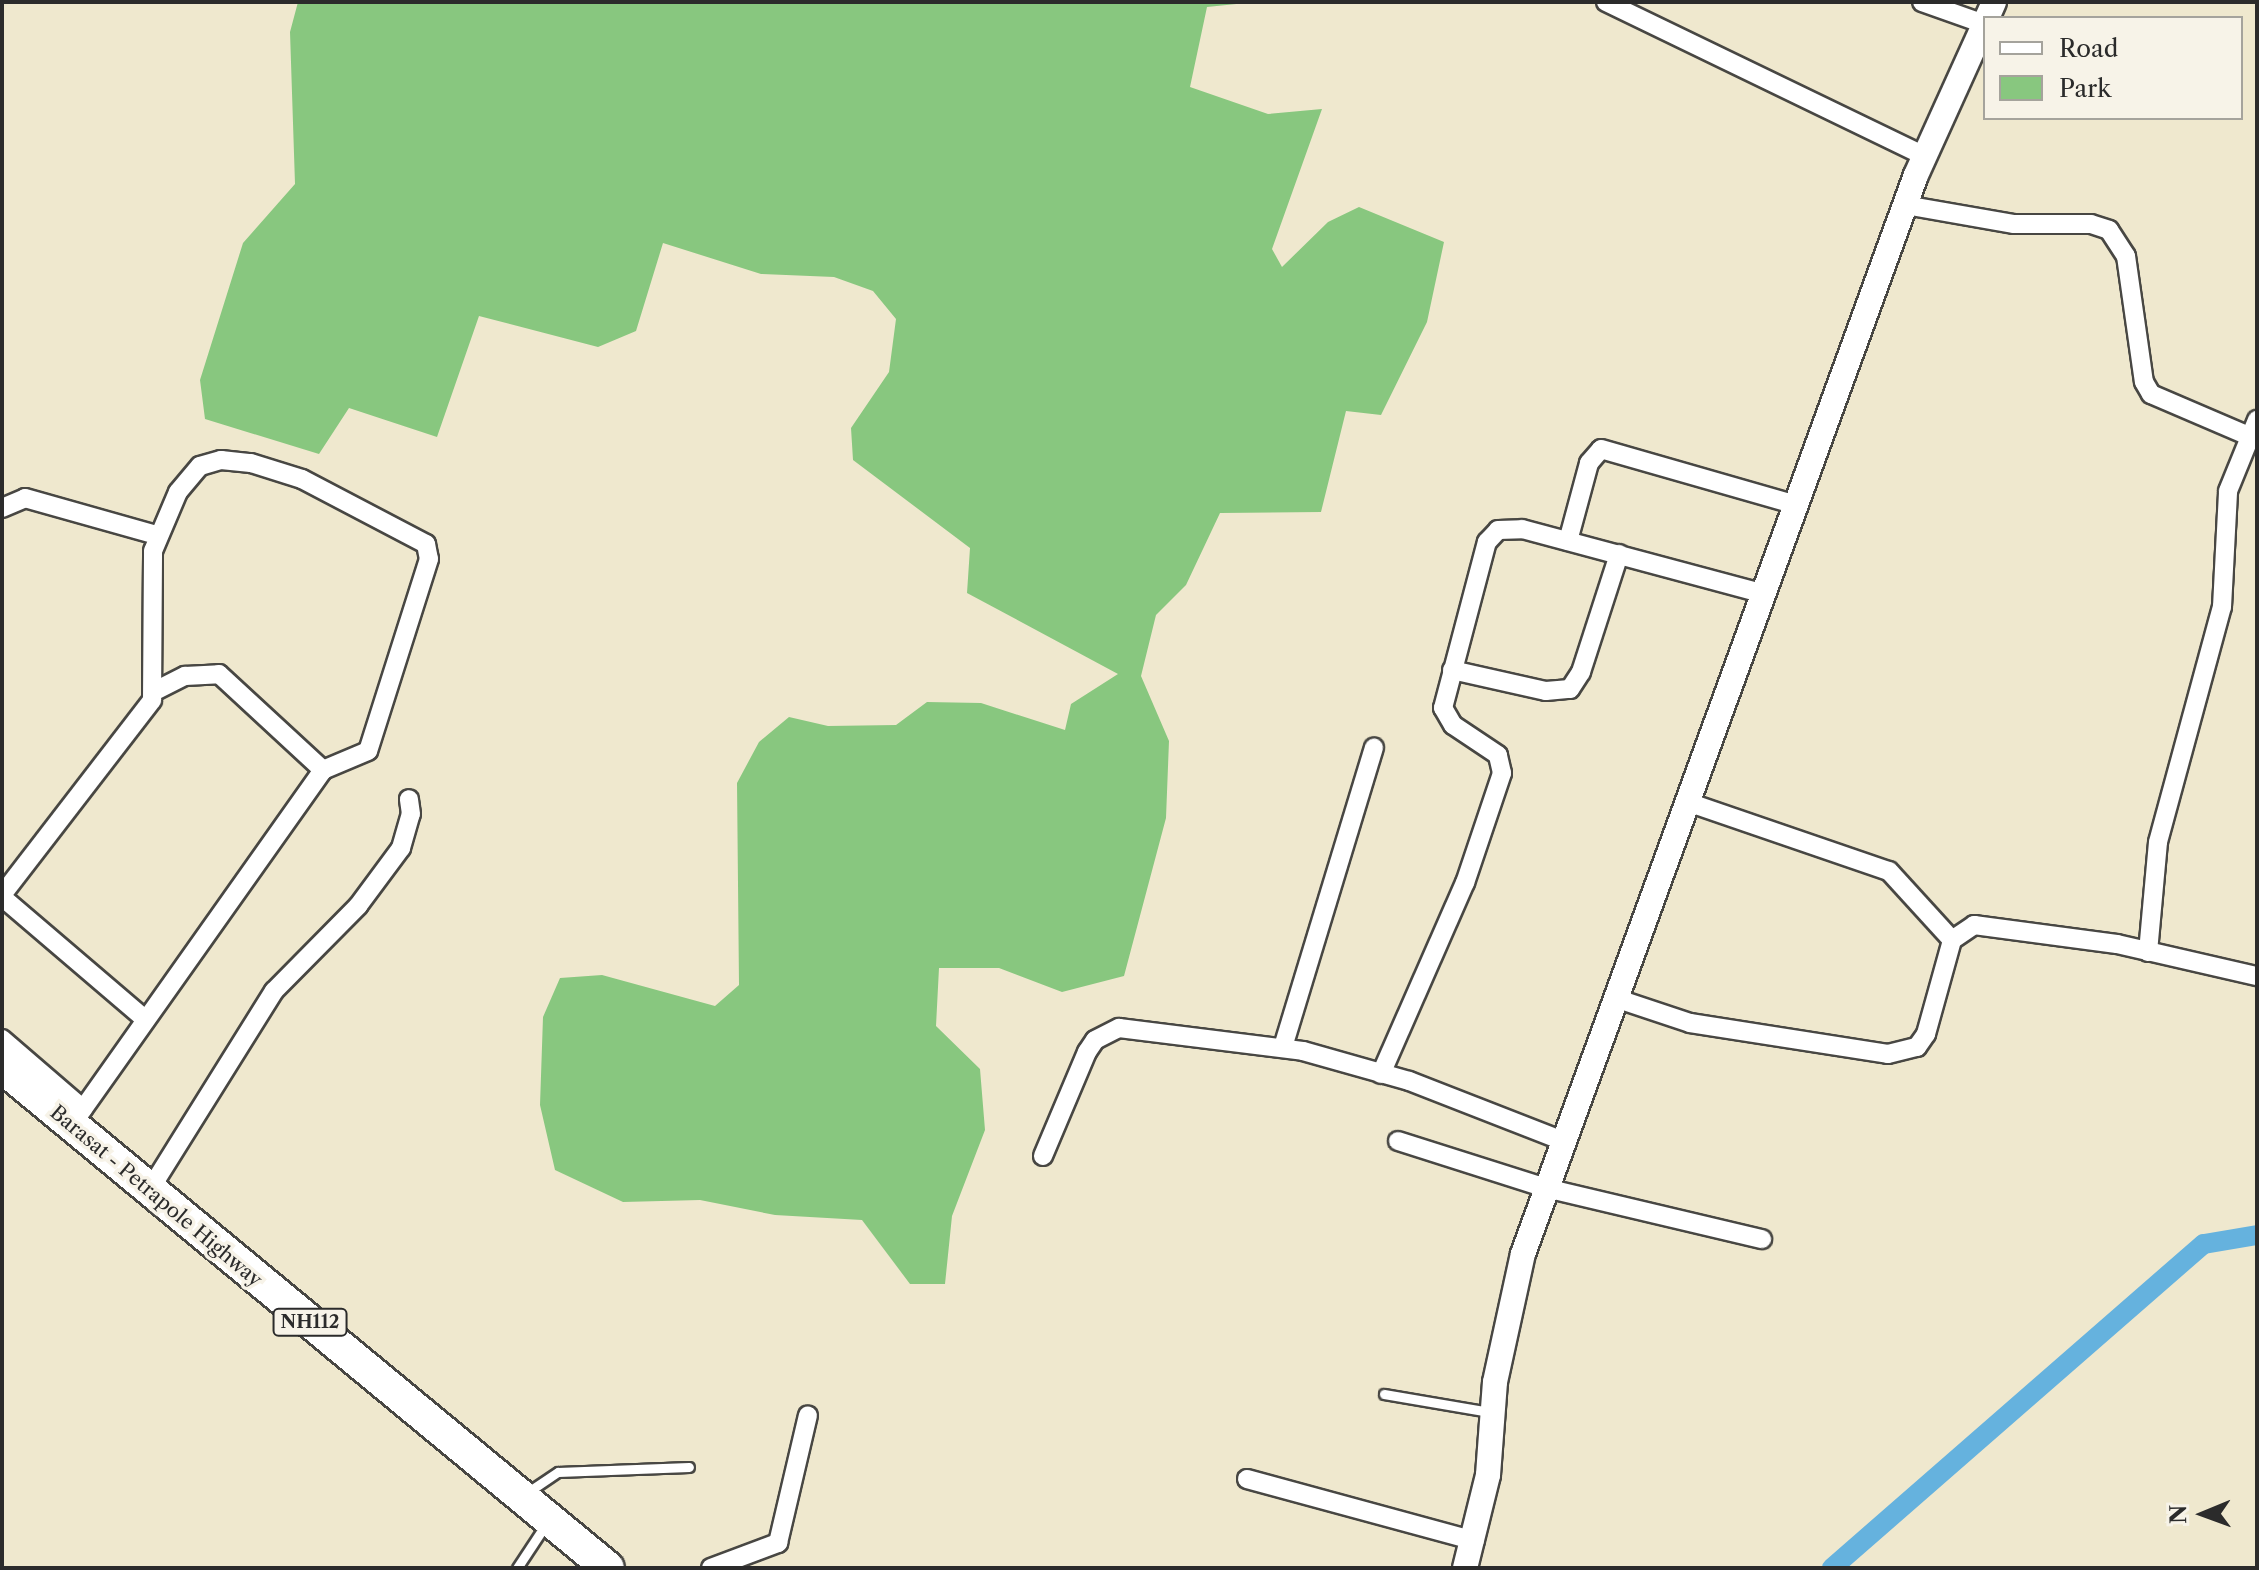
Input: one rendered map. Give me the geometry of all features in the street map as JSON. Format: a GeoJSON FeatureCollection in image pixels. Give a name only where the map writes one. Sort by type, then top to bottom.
{"type":"FeatureCollection","features":[{"type":"Feature","properties":{"kind":"highway","name":"Barasat - Petrapole Highway"},"geometry":{"type":"LineString","coordinates":[[2,1067],[77,1117],[149,1191],[608,1568]]}},
{"type":"Feature","properties":{"kind":"street"},"geometry":{"type":"LineString","coordinates":[[1606,2],[1924,156]]}},
{"type":"Feature","properties":{"kind":"street"},"geometry":{"type":"LineString","coordinates":[[1922,2],[1983,21]]}},
{"type":"Feature","properties":{"kind":"street"},"geometry":{"type":"LineString","coordinates":[[1465,1568],[1475,1541],[1488,1475],[1493,1413],[1523,1254],[1690,803],[1905,205],[1924,156],[1983,28]]}},
{"type":"Feature","properties":{"kind":"street"},"geometry":{"type":"LineString","coordinates":[[1905,205],[2014,224],[2091,224],[2109,230],[2126,256],[2144,382],[2151,394],[2253,428],[2248,460],[2228,491],[2222,607],[2158,842],[2148,952]]}},
{"type":"Feature","properties":{"kind":"street"},"geometry":{"type":"LineString","coordinates":[[1568,541],[1589,463],[1607,448],[1796,505]]}},
{"type":"Feature","properties":{"kind":"street"},"geometry":{"type":"LineString","coordinates":[[2,1039],[77,1117],[146,1020],[323,770],[368,751],[429,559],[426,544],[302,479],[251,463],[221,460],[200,466],[188,478],[157,535],[153,551],[153,692],[144,713],[2,896],[146,1020]]}},
{"type":"Feature","properties":{"kind":"street"},"geometry":{"type":"LineString","coordinates":[[2,508],[25,498],[157,535]]}},
{"type":"Feature","properties":{"kind":"street"},"geometry":{"type":"LineString","coordinates":[[1381,1074],[1465,883],[1502,773],[1498,755],[1446,717],[1444,700],[1487,542],[1498,530],[1511,528],[1764,594]]}},
{"type":"Feature","properties":{"kind":"street"},"geometry":{"type":"LineString","coordinates":[[1452,670],[1546,691],[1570,689],[1581,672],[1619,554]]}},
{"type":"Feature","properties":{"kind":"street"},"geometry":{"type":"LineString","coordinates":[[153,692],[185,676],[219,674],[323,770]]}},
{"type":"Feature","properties":{"kind":"street"},"geometry":{"type":"LineString","coordinates":[[1283,1047],[1374,747]]}},
{"type":"Feature","properties":{"kind":"street"},"geometry":{"type":"LineString","coordinates":[[149,1191],[274,991],[358,906],[401,848],[411,814],[409,799]]}},
{"type":"Feature","properties":{"kind":"street"},"geometry":{"type":"LineString","coordinates":[[1690,803],[1889,871],[1952,940]]}},
{"type":"Feature","properties":{"kind":"street"},"geometry":{"type":"LineString","coordinates":[[1618,999],[1690,1023],[1904,1053],[1917,1047],[1926,1034],[1952,940],[1974,925],[2148,952],[2257,976]]}},
{"type":"Feature","properties":{"kind":"street"},"geometry":{"type":"LineString","coordinates":[[1043,1156],[1087,1052],[1106,1032],[1119,1028],[1283,1047],[1381,1074],[1563,1141]]}},
{"type":"Feature","properties":{"kind":"street"},"geometry":{"type":"LineString","coordinates":[[1398,1141],[1546,1188],[1762,1239]]}},
{"type":"Feature","properties":{"kind":"street"},"geometry":{"type":"LineString","coordinates":[[711,1568],[778,1543],[808,1415]]}},
{"type":"Feature","properties":{"kind":"street"},"geometry":{"type":"LineString","coordinates":[[1247,1479],[1475,1541]]}},
{"type":"Feature","properties":{"kind":"lane"},"geometry":{"type":"LineString","coordinates":[[1384,1394],[1493,1413]]}},
{"type":"Feature","properties":{"kind":"lane"},"geometry":{"type":"LineString","coordinates":[[522,1497],[558,1472],[689,1467]]}},
{"type":"Feature","properties":{"kind":"lane"},"geometry":{"type":"LineString","coordinates":[[517,1568],[549,1519]]}},
{"type":"Feature","properties":{"kind":"green space"},"geometry":{"type":"Polygon","coordinates":[[[298,2],[1256,2],[1207,7],[1190,87],[1268,114],[1322,109],[1272,249],[1282,267],[1328,222],[1359,207],[1444,242],[1427,322],[1381,415],[1346,411],[1321,512],[1220,513],[1186,585],[1156,615],[1141,676],[1169,741],[1166,818],[1124,976],[1062,992],[999,968],[939,968],[936,1026],[980,1069],[985,1130],[952,1216],[945,1284],[910,1284],[862,1220],[775,1215],[700,1200],[623,1202],[555,1170],[540,1105],[543,1017],[560,978],[602,975],[715,1006],[739,985],[737,783],[759,742],[789,717],[828,726],[896,725],[927,702],[981,703],[1065,730],[1071,704],[1118,674],[967,593],[970,548],[853,460],[851,428],[889,372],[896,319],[873,291],[834,277],[761,274],[663,243],[636,331],[598,347],[479,316],[437,437],[349,408],[319,454],[205,419],[200,380],[243,243],[295,184],[290,32],[298,2]]]}},
{"type":"Feature","properties":{"kind":"waterway"},"geometry":{"type":"LineString","coordinates":[[1832,1568],[2204,1244],[2257,1235]]}}]}
